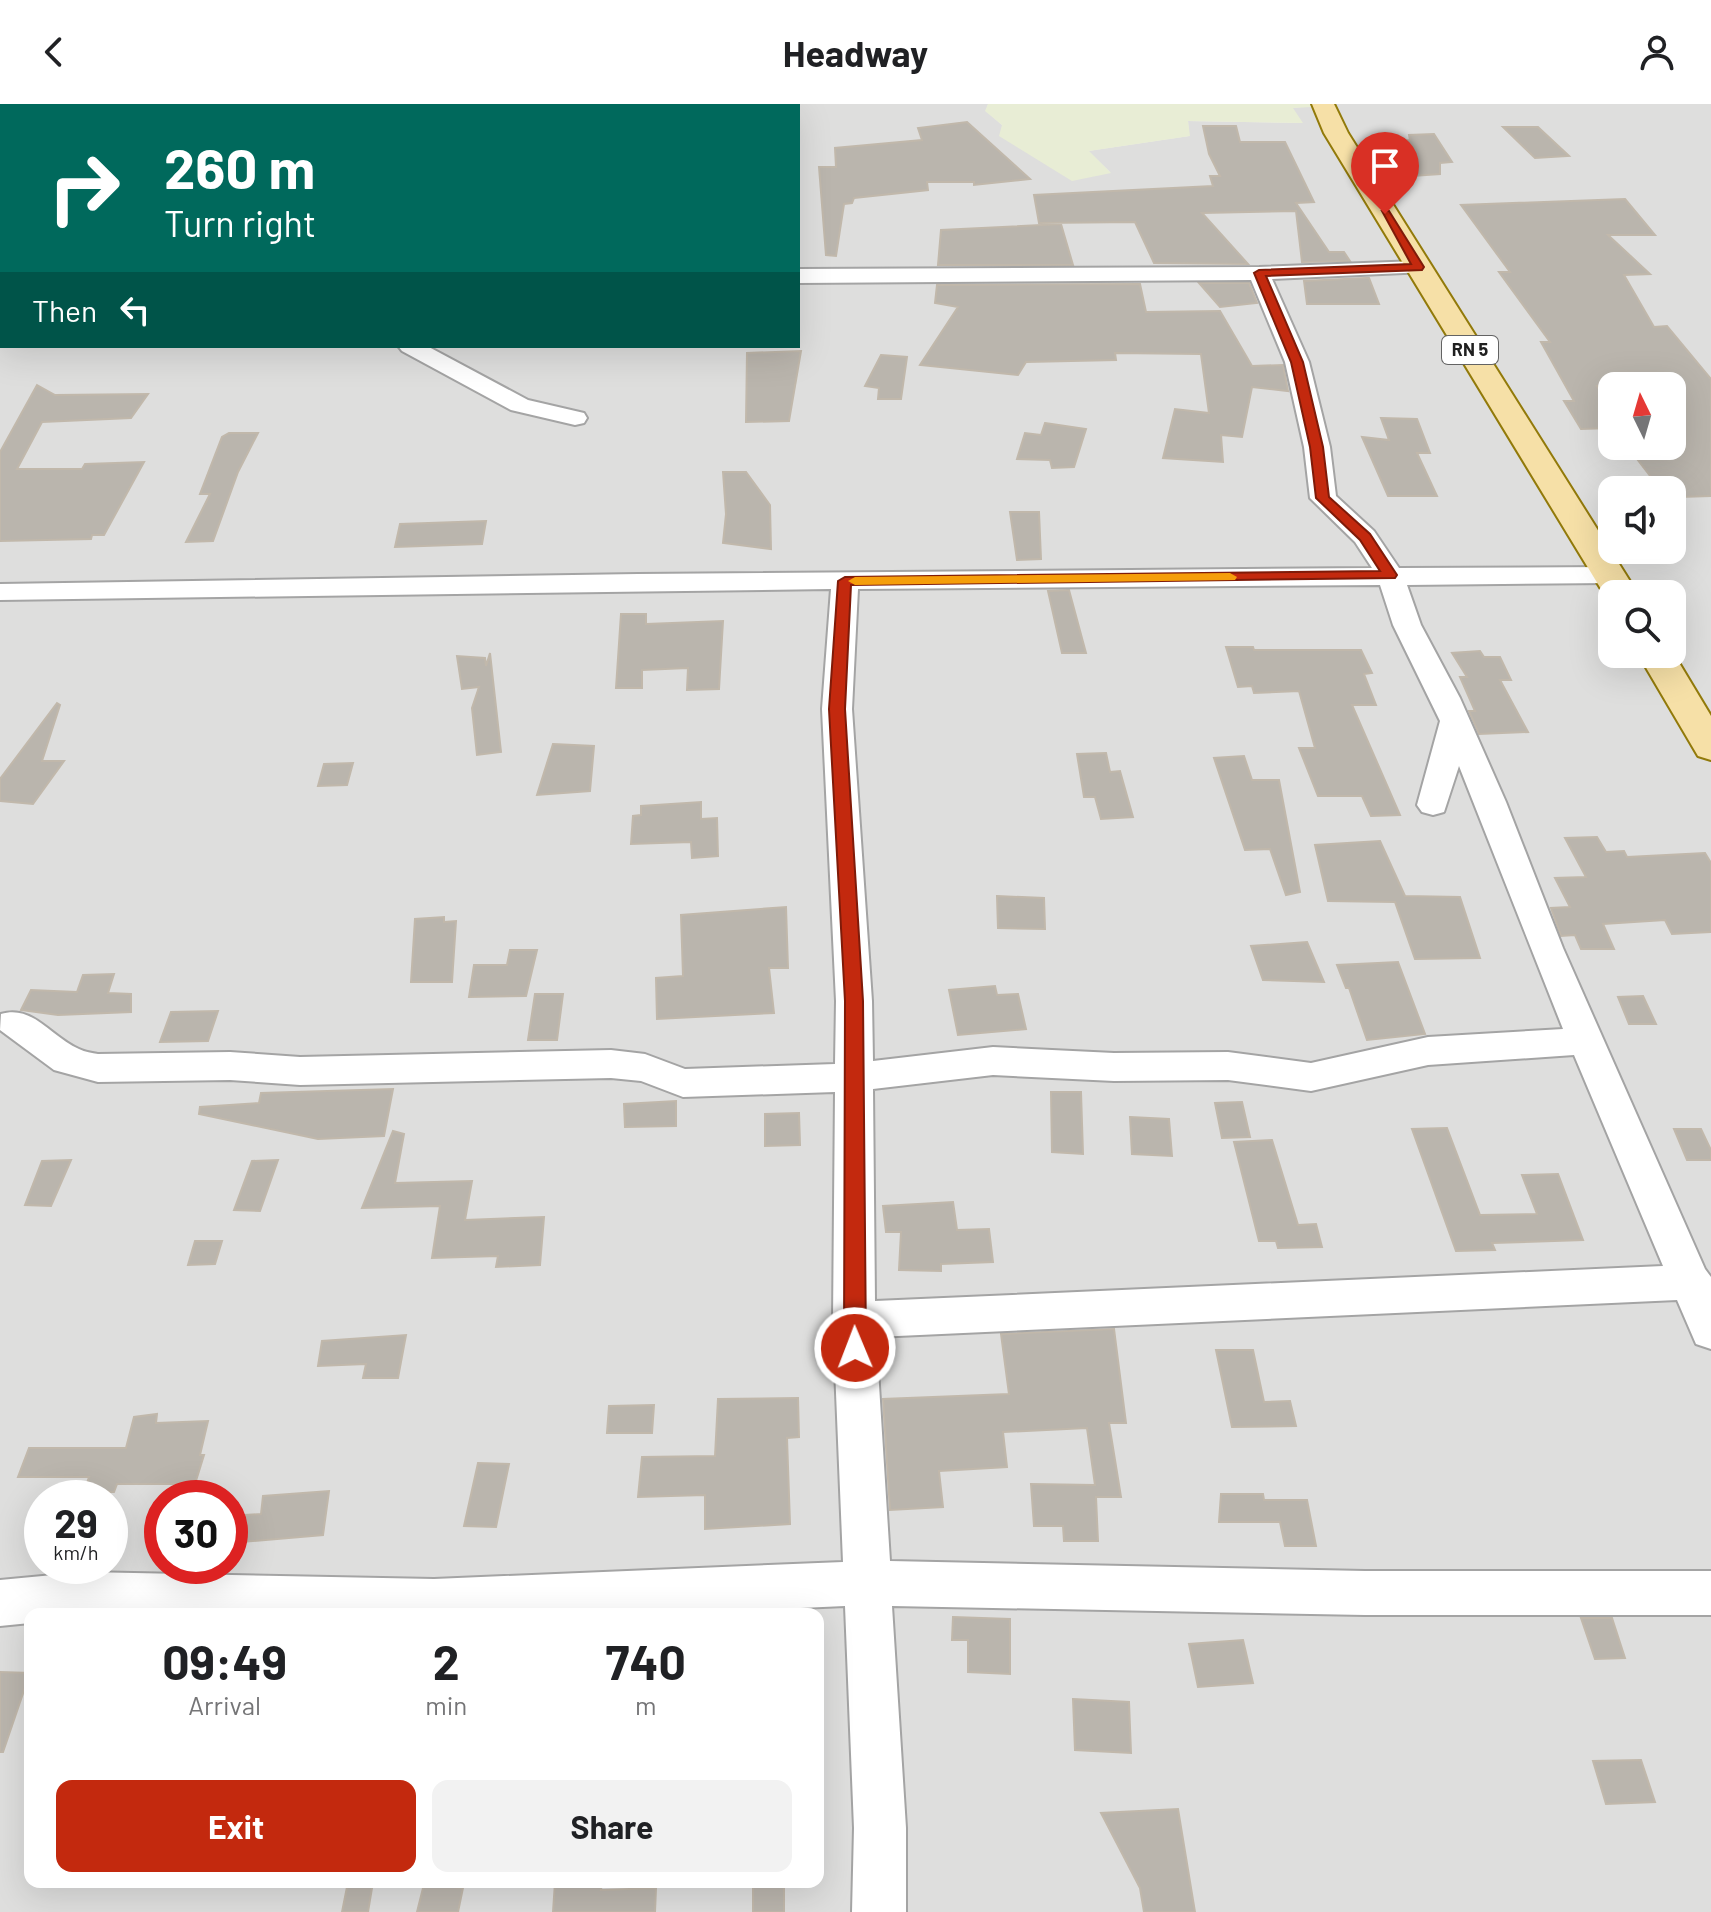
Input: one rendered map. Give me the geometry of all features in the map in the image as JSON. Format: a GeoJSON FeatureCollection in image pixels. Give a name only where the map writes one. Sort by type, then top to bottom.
{"type":"FeatureCollection","features":[{"type":"Feature","properties":{"kind":"main road","name":"RN 5"},"geometry":{"type":"LineString","coordinates":[[1323,104],[1336,133],[1612,580]]}},
{"type":"Feature","properties":{"kind":"main road"},"geometry":{"type":"LineString","coordinates":[[1664,668],[1711,748]]}},
{"type":"Feature","properties":{"kind":"street"},"geometry":{"type":"LineString","coordinates":[[800,276],[1259,273],[1418,267]]}},
{"type":"Feature","properties":{"kind":"street"},"geometry":{"type":"LineString","coordinates":[[1259,273],[1297,362],[1317,447],[1323,498],[1365,537],[1390,575],[1407,625],[1490,802],[1546,948],[1693,1282],[1711,1331]]}},
{"type":"Feature","properties":{"kind":"street"},"geometry":{"type":"LineString","coordinates":[[414,348],[520,405],[575,418]]}},
{"type":"Feature","properties":{"kind":"street"},"geometry":{"type":"LineString","coordinates":[[0,592],[1390,575],[1598,584]]}},
{"type":"Feature","properties":{"kind":"street"},"geometry":{"type":"LineString","coordinates":[[845,581],[837,709],[854,1001],[854,1320],[880,1828],[879,1912]]}},
{"type":"Feature","properties":{"kind":"street"},"geometry":{"type":"LineString","coordinates":[[1433,805],[1454,722]]}},
{"type":"Feature","properties":{"kind":"street"},"geometry":{"type":"LineString","coordinates":[[14,1023],[67,1060],[98,1068],[230,1066],[300,1071],[611,1064],[645,1068],[683,1083],[856,1077],[993,1061],[1114,1067],[1228,1066],[1311,1077],[1428,1051],[1588,1041]]}},
{"type":"Feature","properties":{"kind":"street"},"geometry":{"type":"LineString","coordinates":[[854,1320],[1693,1282]]}},
{"type":"Feature","properties":{"kind":"street"},"geometry":{"type":"LineString","coordinates":[[0,1603],[85,1595],[434,1602],[869,1583],[1365,1593],[1711,1593]]}},
{"type":"Feature","properties":{"kind":"shaded area"},"geometry":{"type":"Polygon","coordinates":[[[800,104],[988,104],[986,111],[1002,125],[1110,172],[1088,151],[1189,136],[1188,121],[1302,123],[1292,108],[1330,104],[1711,104],[1711,1912],[0,1912],[0,348],[800,348],[800,104]]]}},
{"type":"Feature","properties":{"kind":"green space"},"geometry":{"type":"Polygon","coordinates":[[[988,104],[1331,106],[1293,108],[1303,123],[1188,121],[1190,136],[1089,151],[1111,173],[1072,181],[999,136],[1002,125],[985,111],[988,104]]]}},
{"type":"Feature","properties":{"kind":"building"},"geometry":{"type":"Polygon","coordinates":[[[967,122],[1030,179],[974,185],[974,182],[927,182],[928,190],[854,198],[852,203],[844,204],[836,256],[826,255],[819,167],[836,167],[835,148],[922,140],[918,128],[967,122]]]}},
{"type":"Feature","properties":{"kind":"building"},"geometry":{"type":"Polygon","coordinates":[[[1203,126],[1236,126],[1240,142],[1285,142],[1314,202],[1296,203],[1329,252],[1344,252],[1350,261],[1302,262],[1296,211],[1202,213],[1248,264],[1154,263],[1135,222],[1039,223],[1034,195],[1213,186],[1210,176],[1220,176],[1209,154],[1203,126]]]}},
{"type":"Feature","properties":{"kind":"building"},"geometry":{"type":"Polygon","coordinates":[[[1503,127],[1538,127],[1569,156],[1535,158],[1503,127]]]}},
{"type":"Feature","properties":{"kind":"building"},"geometry":{"type":"Polygon","coordinates":[[[1434,134],[1452,162],[1440,163],[1440,174],[1412,176],[1391,152],[1404,152],[1401,141],[1410,140],[1409,135],[1434,134]]]}},
{"type":"Feature","properties":{"kind":"building"},"geometry":{"type":"Polygon","coordinates":[[[1625,199],[1655,235],[1608,235],[1650,274],[1624,275],[1654,327],[1667,326],[1711,379],[1711,496],[1686,497],[1686,476],[1650,476],[1638,460],[1686,460],[1686,372],[1598,372],[1598,428],[1581,429],[1564,401],[1574,401],[1541,342],[1550,342],[1499,272],[1510,272],[1461,205],[1625,199]]]}},
{"type":"Feature","properties":{"kind":"building"},"geometry":{"type":"Polygon","coordinates":[[[1061,224],[1073,265],[938,265],[941,230],[1061,224]]]}},
{"type":"Feature","properties":{"kind":"building"},"geometry":{"type":"Polygon","coordinates":[[[1369,278],[1379,304],[1307,304],[1304,281],[1369,278]]]}},
{"type":"Feature","properties":{"kind":"building"},"geometry":{"type":"Polygon","coordinates":[[[1199,283],[1249,283],[1257,303],[1220,307],[1199,283]]]}},
{"type":"Feature","properties":{"kind":"building"},"geometry":{"type":"Polygon","coordinates":[[[1140,284],[1146,312],[1220,311],[1252,366],[1283,365],[1288,391],[1252,387],[1242,437],[1221,435],[1223,462],[1163,458],[1175,409],[1209,413],[1201,354],[1115,353],[1116,360],[1026,362],[1018,375],[920,365],[958,307],[935,303],[937,285],[1140,284]]]}},
{"type":"Feature","properties":{"kind":"building"},"geometry":{"type":"Polygon","coordinates":[[[801,351],[789,421],[746,422],[747,353],[801,351]]]}},
{"type":"Feature","properties":{"kind":"building"},"geometry":{"type":"Polygon","coordinates":[[[881,355],[907,357],[901,399],[878,399],[879,388],[865,386],[881,355]]]}},
{"type":"Feature","properties":{"kind":"building"},"geometry":{"type":"Polygon","coordinates":[[[37,385],[55,395],[148,394],[131,418],[42,422],[17,469],[82,469],[85,464],[144,462],[104,535],[92,535],[91,539],[0,541],[0,452],[37,385]]]}},
{"type":"Feature","properties":{"kind":"building"},"geometry":{"type":"Polygon","coordinates":[[[1381,418],[1417,419],[1430,453],[1417,453],[1437,496],[1388,496],[1362,437],[1389,440],[1381,418]]]}},
{"type":"Feature","properties":{"kind":"building"},"geometry":{"type":"Polygon","coordinates":[[[1045,423],[1086,429],[1074,467],[1052,468],[1050,460],[1017,459],[1025,433],[1041,435],[1045,423]]]}},
{"type":"Feature","properties":{"kind":"building"},"geometry":{"type":"Polygon","coordinates":[[[229,433],[258,433],[238,472],[213,541],[186,542],[210,494],[200,494],[222,437],[229,433]]]}},
{"type":"Feature","properties":{"kind":"building"},"geometry":{"type":"Polygon","coordinates":[[[723,472],[746,472],[770,505],[771,549],[723,543],[726,514],[723,472]]]}},
{"type":"Feature","properties":{"kind":"building"},"geometry":{"type":"Polygon","coordinates":[[[1010,512],[1039,512],[1041,559],[1017,560],[1010,512]]]}},
{"type":"Feature","properties":{"kind":"building"},"geometry":{"type":"Polygon","coordinates":[[[486,521],[482,544],[395,547],[400,524],[486,521]]]}},
{"type":"Feature","properties":{"kind":"building"},"geometry":{"type":"Polygon","coordinates":[[[1069,590],[1086,653],[1062,653],[1048,591],[1069,590]]]}},
{"type":"Feature","properties":{"kind":"building"},"geometry":{"type":"Polygon","coordinates":[[[621,614],[646,614],[646,624],[723,621],[719,689],[687,690],[688,668],[642,670],[642,688],[616,688],[621,614]]]}},
{"type":"Feature","properties":{"kind":"building"},"geometry":{"type":"Polygon","coordinates":[[[1226,647],[1361,650],[1372,673],[1364,674],[1376,705],[1352,705],[1400,815],[1371,816],[1362,796],[1318,796],[1299,748],[1315,748],[1299,691],[1254,693],[1252,686],[1238,687],[1226,647]]]}},
{"type":"Feature","properties":{"kind":"building"},"geometry":{"type":"Polygon","coordinates":[[[1480,651],[1484,657],[1500,657],[1511,680],[1500,680],[1528,732],[1479,734],[1469,711],[1475,711],[1460,677],[1467,677],[1452,653],[1480,651]]]}},
{"type":"Feature","properties":{"kind":"building"},"geometry":{"type":"Polygon","coordinates":[[[490,653],[501,752],[477,755],[472,708],[479,687],[462,689],[457,656],[485,658],[486,666],[490,653]]]}},
{"type":"Feature","properties":{"kind":"building"},"geometry":{"type":"Polygon","coordinates":[[[57,703],[60,705],[42,761],[64,761],[33,804],[0,801],[0,779],[57,703]]]}},
{"type":"Feature","properties":{"kind":"building"},"geometry":{"type":"Polygon","coordinates":[[[553,744],[594,746],[590,791],[537,795],[553,744]]]}},
{"type":"Feature","properties":{"kind":"building"},"geometry":{"type":"Polygon","coordinates":[[[1106,753],[1110,772],[1120,771],[1133,817],[1101,819],[1095,797],[1084,797],[1077,754],[1106,753]]]}},
{"type":"Feature","properties":{"kind":"building"},"geometry":{"type":"Polygon","coordinates":[[[1244,756],[1252,780],[1279,780],[1300,892],[1286,895],[1270,849],[1245,850],[1214,758],[1244,756]]]}},
{"type":"Feature","properties":{"kind":"building"},"geometry":{"type":"Polygon","coordinates":[[[353,763],[347,785],[318,786],[324,764],[353,763]]]}},
{"type":"Feature","properties":{"kind":"building"},"geometry":{"type":"Polygon","coordinates":[[[701,802],[701,819],[717,818],[718,856],[692,858],[691,842],[631,844],[633,816],[641,815],[641,806],[701,802]]]}},
{"type":"Feature","properties":{"kind":"building"},"geometry":{"type":"Polygon","coordinates":[[[1597,837],[1606,852],[1624,851],[1627,857],[1705,853],[1711,863],[1711,932],[1672,934],[1665,920],[1603,924],[1614,949],[1581,949],[1575,935],[1561,936],[1551,908],[1570,907],[1555,878],[1586,877],[1565,838],[1597,837]]]}},
{"type":"Feature","properties":{"kind":"building"},"geometry":{"type":"Polygon","coordinates":[[[1380,841],[1405,896],[1460,897],[1480,958],[1415,959],[1395,902],[1328,901],[1315,845],[1380,841]]]}},
{"type":"Feature","properties":{"kind":"building"},"geometry":{"type":"Polygon","coordinates":[[[997,896],[1044,898],[1045,929],[998,928],[997,896]]]}},
{"type":"Feature","properties":{"kind":"building"},"geometry":{"type":"Polygon","coordinates":[[[786,907],[788,968],[769,968],[774,1013],[657,1019],[656,978],[683,976],[681,915],[786,907]]]}},
{"type":"Feature","properties":{"kind":"building"},"geometry":{"type":"Polygon","coordinates":[[[444,917],[444,922],[456,921],[452,982],[411,982],[415,919],[444,917]]]}},
{"type":"Feature","properties":{"kind":"building"},"geometry":{"type":"Polygon","coordinates":[[[1307,942],[1324,982],[1263,980],[1251,946],[1307,942]]]}},
{"type":"Feature","properties":{"kind":"building"},"geometry":{"type":"Polygon","coordinates":[[[510,950],[537,950],[526,996],[469,997],[474,965],[507,965],[510,950]]]}},
{"type":"Feature","properties":{"kind":"building"},"geometry":{"type":"Polygon","coordinates":[[[1398,962],[1425,1034],[1367,1040],[1349,988],[1346,988],[1337,965],[1398,962]]]}},
{"type":"Feature","properties":{"kind":"building"},"geometry":{"type":"Polygon","coordinates":[[[114,974],[108,993],[131,994],[131,1012],[58,1015],[21,1010],[31,990],[77,992],[83,975],[114,974]]]}},
{"type":"Feature","properties":{"kind":"building"},"geometry":{"type":"Polygon","coordinates":[[[995,986],[997,995],[1018,994],[1026,1029],[958,1035],[949,990],[995,986]]]}},
{"type":"Feature","properties":{"kind":"building"},"geometry":{"type":"Polygon","coordinates":[[[535,994],[563,994],[557,1040],[528,1040],[535,994]]]}},
{"type":"Feature","properties":{"kind":"building"},"geometry":{"type":"Polygon","coordinates":[[[1643,996],[1656,1024],[1629,1024],[1618,997],[1643,996]]]}},
{"type":"Feature","properties":{"kind":"building"},"geometry":{"type":"Polygon","coordinates":[[[218,1011],[208,1041],[160,1042],[171,1012],[218,1011]]]}},
{"type":"Feature","properties":{"kind":"building"},"geometry":{"type":"Polygon","coordinates":[[[393,1089],[384,1136],[318,1139],[199,1114],[200,1107],[259,1103],[261,1093],[393,1089]]]}},
{"type":"Feature","properties":{"kind":"building"},"geometry":{"type":"Polygon","coordinates":[[[1051,1092],[1081,1092],[1083,1154],[1052,1152],[1051,1092]]]}},
{"type":"Feature","properties":{"kind":"building"},"geometry":{"type":"Polygon","coordinates":[[[676,1101],[676,1126],[625,1127],[624,1104],[676,1101]]]}},
{"type":"Feature","properties":{"kind":"building"},"geometry":{"type":"Polygon","coordinates":[[[1242,1102],[1250,1137],[1222,1138],[1215,1103],[1242,1102]]]}},
{"type":"Feature","properties":{"kind":"building"},"geometry":{"type":"Polygon","coordinates":[[[799,1113],[800,1145],[765,1146],[765,1114],[799,1113]]]}},
{"type":"Feature","properties":{"kind":"building"},"geometry":{"type":"Polygon","coordinates":[[[1130,1117],[1169,1119],[1172,1156],[1132,1154],[1130,1117]]]}},
{"type":"Feature","properties":{"kind":"building"},"geometry":{"type":"Polygon","coordinates":[[[1447,1128],[1480,1215],[1537,1214],[1522,1175],[1558,1174],[1583,1240],[1492,1243],[1495,1250],[1456,1251],[1412,1129],[1447,1128]]]}},
{"type":"Feature","properties":{"kind":"building"},"geometry":{"type":"Polygon","coordinates":[[[1674,1129],[1701,1129],[1711,1150],[1711,1160],[1687,1160],[1674,1129]]]}},
{"type":"Feature","properties":{"kind":"building"},"geometry":{"type":"Polygon","coordinates":[[[393,1131],[404,1134],[395,1183],[472,1181],[465,1220],[544,1217],[540,1265],[496,1267],[498,1256],[432,1258],[440,1206],[362,1208],[393,1131]]]}},
{"type":"Feature","properties":{"kind":"building"},"geometry":{"type":"Polygon","coordinates":[[[1272,1140],[1298,1225],[1316,1224],[1322,1247],[1278,1248],[1276,1241],[1259,1241],[1234,1142],[1272,1140]]]}},
{"type":"Feature","properties":{"kind":"building"},"geometry":{"type":"Polygon","coordinates":[[[71,1160],[51,1206],[25,1205],[42,1161],[71,1160]]]}},
{"type":"Feature","properties":{"kind":"building"},"geometry":{"type":"Polygon","coordinates":[[[278,1160],[260,1211],[234,1210],[252,1161],[278,1160]]]}},
{"type":"Feature","properties":{"kind":"building"},"geometry":{"type":"Polygon","coordinates":[[[953,1202],[957,1230],[989,1229],[993,1262],[941,1264],[941,1271],[899,1270],[901,1232],[886,1232],[883,1206],[953,1202]]]}},
{"type":"Feature","properties":{"kind":"building"},"geometry":{"type":"Polygon","coordinates":[[[195,1241],[222,1241],[215,1264],[188,1265],[195,1241]]]}},
{"type":"Feature","properties":{"kind":"building"},"geometry":{"type":"Polygon","coordinates":[[[1114,1329],[1126,1423],[1109,1423],[1121,1497],[1096,1497],[1098,1541],[1064,1541],[1063,1526],[1034,1526],[1031,1484],[1095,1485],[1087,1428],[1003,1432],[1007,1467],[939,1471],[943,1507],[890,1510],[883,1399],[1009,1394],[1001,1334],[1114,1329]]]}},
{"type":"Feature","properties":{"kind":"building"},"geometry":{"type":"Polygon","coordinates":[[[406,1335],[398,1378],[363,1378],[366,1364],[318,1366],[322,1341],[406,1335]]]}},
{"type":"Feature","properties":{"kind":"building"},"geometry":{"type":"Polygon","coordinates":[[[1216,1350],[1253,1350],[1264,1402],[1290,1401],[1296,1426],[1232,1427],[1216,1350]]]}},
{"type":"Feature","properties":{"kind":"building"},"geometry":{"type":"Polygon","coordinates":[[[798,1398],[799,1437],[787,1438],[790,1524],[705,1529],[705,1495],[638,1497],[642,1457],[715,1456],[718,1399],[798,1398]]]}},
{"type":"Feature","properties":{"kind":"building"},"geometry":{"type":"Polygon","coordinates":[[[654,1405],[652,1433],[607,1433],[609,1406],[654,1405]]]}},
{"type":"Feature","properties":{"kind":"building"},"geometry":{"type":"Polygon","coordinates":[[[157,1414],[156,1423],[208,1421],[200,1455],[204,1455],[196,1480],[144,1480],[144,1484],[128,1484],[128,1480],[88,1480],[89,1477],[18,1477],[29,1448],[126,1448],[134,1417],[157,1414]]]}},
{"type":"Feature","properties":{"kind":"building"},"geometry":{"type":"Polygon","coordinates":[[[478,1463],[509,1464],[496,1527],[464,1526],[478,1463]]]}},
{"type":"Feature","properties":{"kind":"building"},"geometry":{"type":"Polygon","coordinates":[[[329,1491],[323,1535],[248,1541],[248,1515],[261,1514],[263,1496],[329,1491]]]}},
{"type":"Feature","properties":{"kind":"building"},"geometry":{"type":"Polygon","coordinates":[[[1221,1494],[1263,1494],[1264,1500],[1307,1500],[1316,1546],[1285,1546],[1280,1522],[1219,1522],[1221,1494]]]}},
{"type":"Feature","properties":{"kind":"building"},"geometry":{"type":"Polygon","coordinates":[[[953,1617],[1010,1619],[1010,1674],[968,1672],[968,1640],[952,1640],[953,1617]]]}},
{"type":"Feature","properties":{"kind":"building"},"geometry":{"type":"Polygon","coordinates":[[[1581,1618],[1612,1618],[1625,1658],[1595,1659],[1581,1618]]]}},
{"type":"Feature","properties":{"kind":"building"},"geometry":{"type":"Polygon","coordinates":[[[1243,1640],[1253,1683],[1198,1687],[1189,1644],[1243,1640]]]}},
{"type":"Feature","properties":{"kind":"building"},"geometry":{"type":"Polygon","coordinates":[[[0,1672],[24,1673],[24,1691],[3,1752],[0,1752],[0,1672]]]}},
{"type":"Feature","properties":{"kind":"building"},"geometry":{"type":"Polygon","coordinates":[[[1073,1699],[1129,1702],[1131,1753],[1075,1750],[1073,1699]]]}},
{"type":"Feature","properties":{"kind":"building"},"geometry":{"type":"Polygon","coordinates":[[[1641,1760],[1655,1802],[1606,1804],[1593,1761],[1641,1760]]]}},
{"type":"Feature","properties":{"kind":"building"},"geometry":{"type":"Polygon","coordinates":[[[1178,1809],[1195,1912],[1144,1912],[1140,1888],[1101,1813],[1178,1809]]]}},
{"type":"Feature","properties":{"kind":"building"},"geometry":{"type":"Polygon","coordinates":[[[347,1888],[372,1888],[368,1912],[342,1912],[347,1888]]]}},
{"type":"Feature","properties":{"kind":"building"},"geometry":{"type":"Polygon","coordinates":[[[423,1888],[463,1888],[458,1912],[417,1912],[423,1888]]]}},
{"type":"Feature","properties":{"kind":"building"},"geometry":{"type":"Polygon","coordinates":[[[555,1888],[656,1888],[655,1912],[553,1912],[555,1888]]]}},
{"type":"Feature","properties":{"kind":"building"},"geometry":{"type":"Polygon","coordinates":[[[753,1888],[784,1888],[784,1912],[753,1912],[753,1888]]]}},
{"type":"Feature","properties":{"kind":"slow traffic"},"geometry":{"type":"LineString","coordinates":[[855,581],[1230,577]]}},
{"type":"Feature","properties":{"kind":"route"},"geometry":{"type":"LineString","coordinates":[[855,1348],[854,1001],[837,709],[845,581],[1390,575],[1365,537],[1323,498],[1317,447],[1297,362],[1259,273],[1418,267],[1385,214]]}}]}
